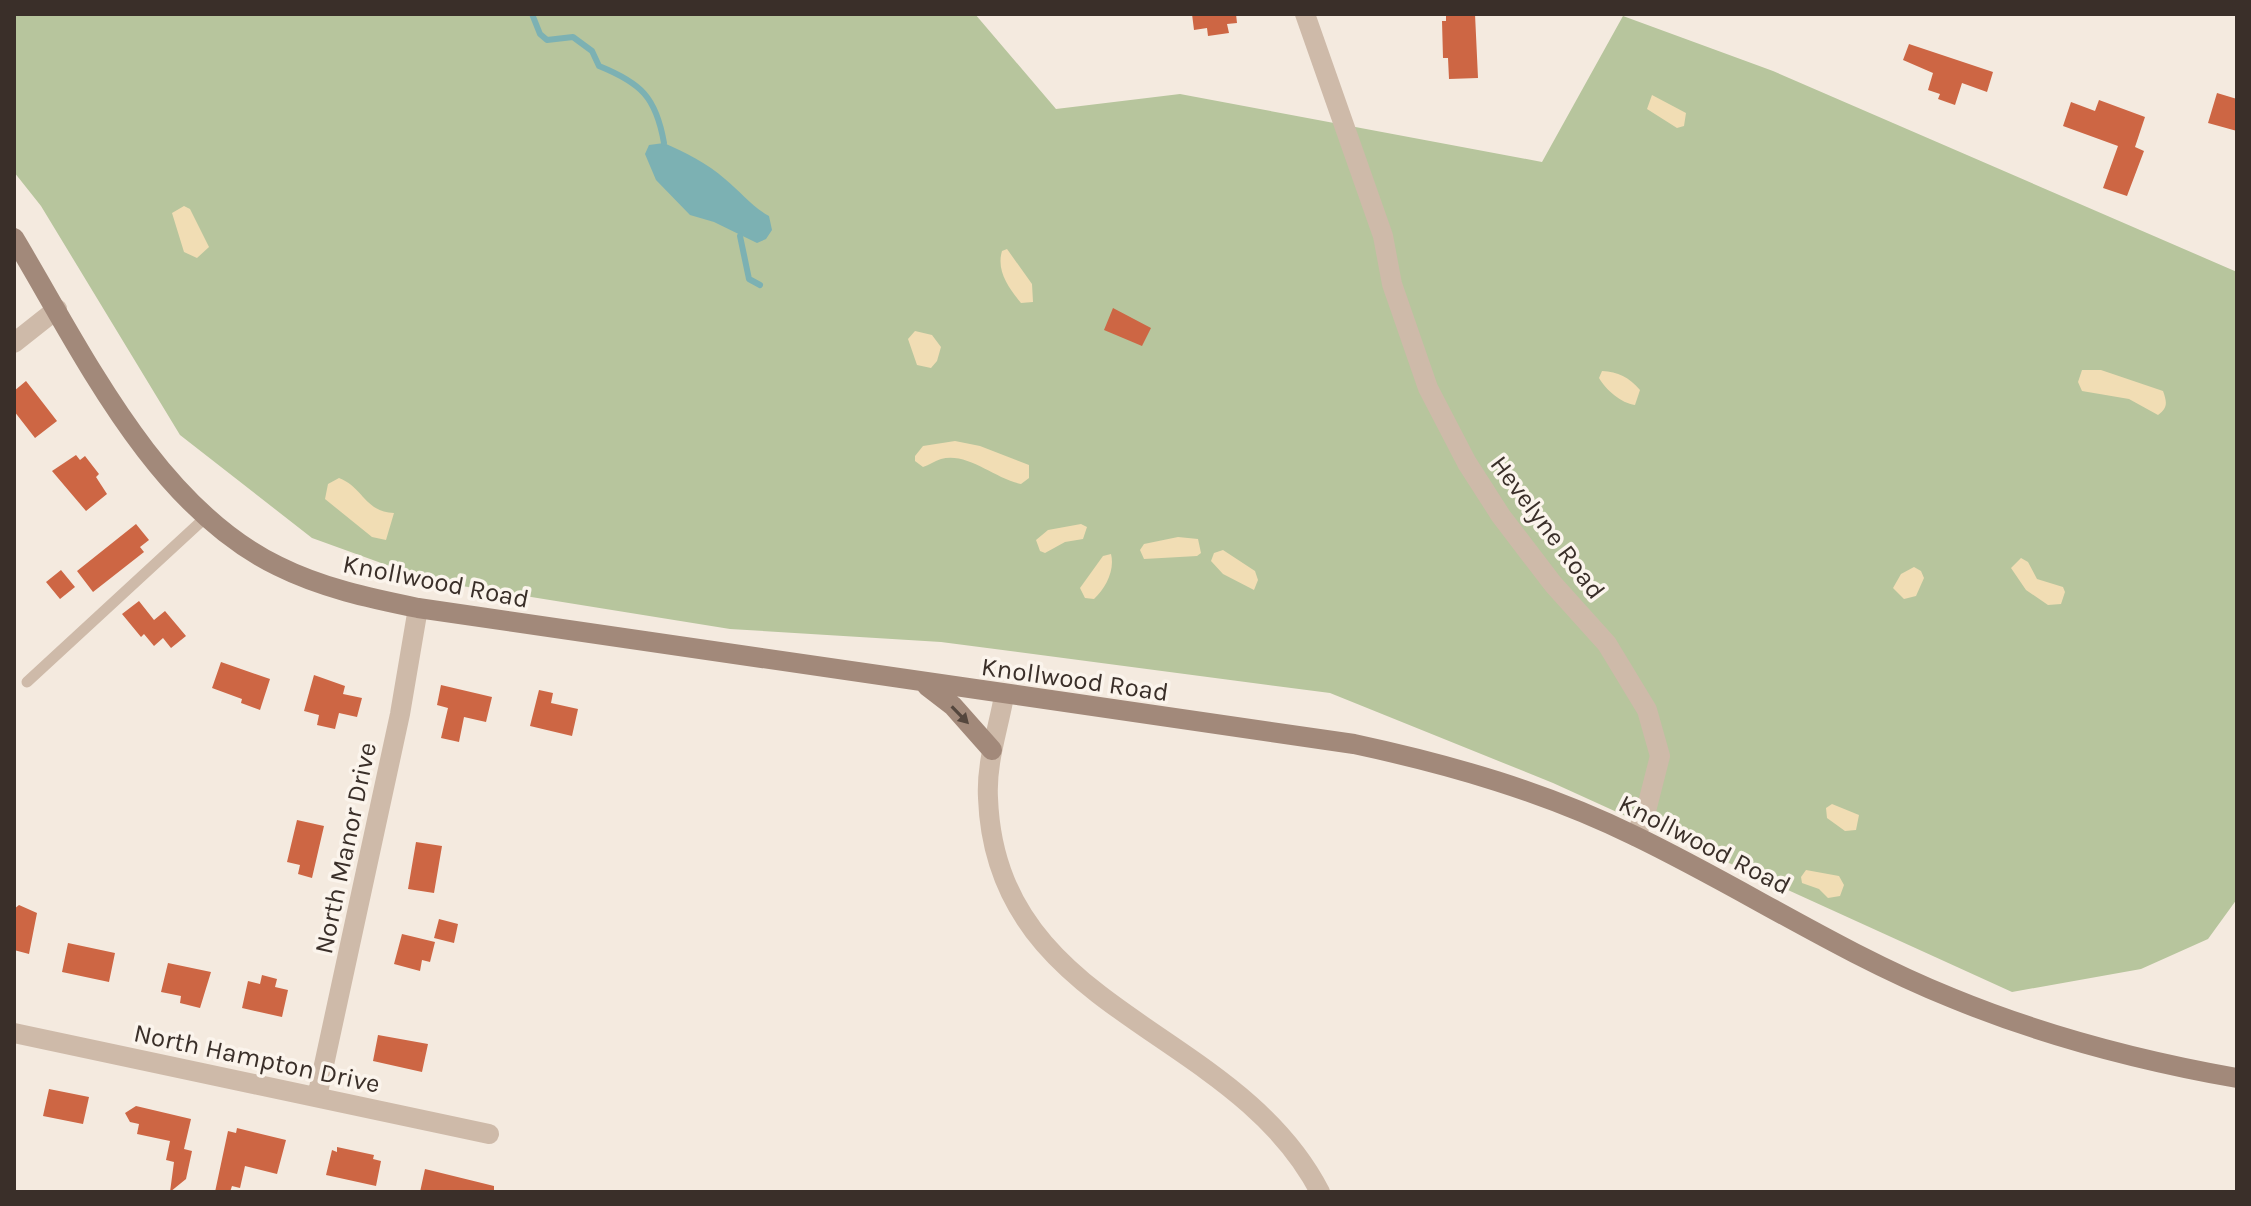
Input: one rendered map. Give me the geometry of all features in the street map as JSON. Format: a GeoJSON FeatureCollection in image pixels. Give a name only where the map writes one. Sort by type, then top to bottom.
{"type":"FeatureCollection","features":[{"type":"Feature","properties":{"kind":"main road","name":"Knollwood Road"},"geometry":{"type":"LineString","coordinates":[[14,238],[153,458],[206,517],[278,567],[328,587],[418,608],[1004,696],[1354,744],[1425,759],[1560,802],[1635,836],[1951,998],[2024,1025],[2237,1078]]}},
{"type":"Feature","properties":{"kind":"main road"},"geometry":{"type":"LineString","coordinates":[[924,684],[953,706],[992,750]]}},
{"type":"Feature","properties":{"kind":"street","name":"Hevelyne Road"},"geometry":{"type":"LineString","coordinates":[[1305,14],[1383,236],[1392,284],[1428,388],[1467,463],[1501,516],[1553,584],[1607,644],[1647,710],[1660,756],[1645,815],[1635,836]]}},
{"type":"Feature","properties":{"kind":"street"},"geometry":{"type":"LineString","coordinates":[[14,343],[57,309]]}},
{"type":"Feature","properties":{"kind":"street","name":"North Manor Drive"},"geometry":{"type":"LineString","coordinates":[[317,1097],[400,714],[418,608]]}},
{"type":"Feature","properties":{"kind":"street"},"geometry":{"type":"LineString","coordinates":[[1004,696],[992,750],[988,798],[993,844],[1006,888],[1034,934],[1074,978],[1200,1062],[1246,1100],[1282,1138],[1320,1192]]}},
{"type":"Feature","properties":{"kind":"street","name":"North Hampton Drive"},"geometry":{"type":"LineString","coordinates":[[14,1033],[489,1134]]}},
{"type":"Feature","properties":{"kind":"lane"},"geometry":{"type":"LineString","coordinates":[[27,682],[206,517]]}},
{"type":"Feature","properties":{"kind":"green space"},"geometry":{"type":"Polygon","coordinates":[[[14,14],[975,14],[1056,109],[1180,94],[1542,162],[1623,16],[1773,71],[2237,272],[2237,899],[2208,939],[2141,969],[2012,992],[1553,783],[1330,693],[941,642],[730,629],[431,581],[312,538],[180,435],[41,206],[14,172],[14,14]]]}},
{"type":"Feature","properties":{"kind":"sand"},"geometry":{"type":"Polygon","coordinates":[[[1652,95],[1686,113],[1684,126],[1677,128],[1647,109],[1652,95]]]}},
{"type":"Feature","properties":{"kind":"sand"},"geometry":{"type":"Polygon","coordinates":[[[184,206],[190,209],[209,247],[197,258],[184,252],[172,213],[184,206]]]}},
{"type":"Feature","properties":{"kind":"sand"},"geometry":{"type":"Polygon","coordinates":[[[1007,249],[1032,284],[1033,302],[1021,303],[1005,279],[1001,258],[1002,251],[1007,249]]]}},
{"type":"Feature","properties":{"kind":"sand"},"geometry":{"type":"Polygon","coordinates":[[[915,331],[932,335],[941,347],[937,361],[931,368],[917,365],[908,339],[915,331]]]}},
{"type":"Feature","properties":{"kind":"sand"},"geometry":{"type":"Polygon","coordinates":[[[2082,370],[2101,370],[2163,391],[2165,407],[2158,415],[2129,399],[2082,391],[2078,382],[2082,370]]]}},
{"type":"Feature","properties":{"kind":"sand"},"geometry":{"type":"Polygon","coordinates":[[[1602,371],[1623,376],[1636,385],[1640,390],[1635,405],[1619,399],[1606,387],[1599,378],[1602,371]]]}},
{"type":"Feature","properties":{"kind":"sand"},"geometry":{"type":"Polygon","coordinates":[[[955,441],[980,446],[1029,465],[1029,478],[1021,484],[961,459],[941,459],[923,467],[915,461],[923,446],[955,441]]]}},
{"type":"Feature","properties":{"kind":"sand"},"geometry":{"type":"Polygon","coordinates":[[[339,478],[354,487],[370,504],[384,512],[394,513],[386,540],[372,537],[325,499],[328,484],[339,478]]]}},
{"type":"Feature","properties":{"kind":"sand"},"geometry":{"type":"Polygon","coordinates":[[[1081,524],[1087,527],[1083,539],[1065,542],[1045,553],[1040,551],[1036,540],[1048,530],[1081,524]]]}},
{"type":"Feature","properties":{"kind":"sand"},"geometry":{"type":"Polygon","coordinates":[[[1178,537],[1198,539],[1201,553],[1197,556],[1144,559],[1140,550],[1144,544],[1178,537]]]}},
{"type":"Feature","properties":{"kind":"sand"},"geometry":{"type":"Polygon","coordinates":[[[1223,550],[1255,571],[1258,580],[1254,590],[1223,574],[1211,561],[1214,553],[1223,550]]]}},
{"type":"Feature","properties":{"kind":"sand"},"geometry":{"type":"Polygon","coordinates":[[[1111,554],[1111,572],[1106,584],[1094,599],[1085,598],[1080,588],[1103,556],[1111,554]]]}},
{"type":"Feature","properties":{"kind":"sand"},"geometry":{"type":"Polygon","coordinates":[[[2021,558],[2028,562],[2037,579],[2063,587],[2065,592],[2061,604],[2048,605],[2026,590],[2011,568],[2021,558]]]}},
{"type":"Feature","properties":{"kind":"sand"},"geometry":{"type":"Polygon","coordinates":[[[1914,567],[1921,571],[1924,578],[1916,596],[1904,599],[1893,588],[1901,574],[1914,567]]]}},
{"type":"Feature","properties":{"kind":"sand"},"geometry":{"type":"Polygon","coordinates":[[[1832,804],[1859,815],[1856,830],[1845,831],[1827,818],[1826,808],[1832,804]]]}},
{"type":"Feature","properties":{"kind":"sand"},"geometry":{"type":"Polygon","coordinates":[[[1806,870],[1839,876],[1844,885],[1840,896],[1828,898],[1819,889],[1802,883],[1801,877],[1806,870]]]}},
{"type":"Feature","properties":{"kind":"water"},"geometry":{"type":"Polygon","coordinates":[[[664,143],[711,168],[769,216],[772,230],[766,239],[757,243],[714,222],[690,215],[656,180],[645,154],[649,145],[664,143]]]}},
{"type":"Feature","properties":{"kind":"building"},"geometry":{"type":"Polygon","coordinates":[[[1192,14],[1236,14],[1237,23],[1227,24],[1229,33],[1208,36],[1207,28],[1194,30],[1192,14]]]}},
{"type":"Feature","properties":{"kind":"building"},"geometry":{"type":"Polygon","coordinates":[[[1446,14],[1475,14],[1478,78],[1449,79],[1448,58],[1443,58],[1442,21],[1446,21],[1446,14]]]}},
{"type":"Feature","properties":{"kind":"building"},"geometry":{"type":"Polygon","coordinates":[[[1909,44],[1993,72],[1987,92],[1962,83],[1955,105],[1938,99],[1940,94],[1928,90],[1933,73],[1903,60],[1909,44]]]}},
{"type":"Feature","properties":{"kind":"building"},"geometry":{"type":"Polygon","coordinates":[[[2217,93],[2237,99],[2237,131],[2208,123],[2217,93]]]}},
{"type":"Feature","properties":{"kind":"building"},"geometry":{"type":"Polygon","coordinates":[[[2099,100],[2145,117],[2135,147],[2144,151],[2127,196],[2103,188],[2118,146],[2063,126],[2071,102],[2095,111],[2099,100]]]}},
{"type":"Feature","properties":{"kind":"building"},"geometry":{"type":"Polygon","coordinates":[[[1113,308],[1151,328],[1142,346],[1104,330],[1113,308]]]}},
{"type":"Feature","properties":{"kind":"building"},"geometry":{"type":"Polygon","coordinates":[[[26,381],[57,421],[35,438],[14,411],[14,391],[26,381]]]}},
{"type":"Feature","properties":{"kind":"building"},"geometry":{"type":"Polygon","coordinates":[[[76,455],[80,460],[85,456],[99,474],[96,477],[107,494],[86,511],[52,471],[76,455]]]}},
{"type":"Feature","properties":{"kind":"building"},"geometry":{"type":"Polygon","coordinates":[[[136,524],[149,540],[140,547],[144,552],[93,592],[77,571],[136,524]]]}},
{"type":"Feature","properties":{"kind":"building"},"geometry":{"type":"Polygon","coordinates":[[[61,570],[75,587],[60,599],[46,582],[61,570]]]}},
{"type":"Feature","properties":{"kind":"building"},"geometry":{"type":"Polygon","coordinates":[[[139,601],[154,620],[165,611],[186,636],[171,648],[163,638],[154,646],[144,634],[141,637],[122,614],[139,601]]]}},
{"type":"Feature","properties":{"kind":"building"},"geometry":{"type":"Polygon","coordinates":[[[221,662],[270,679],[260,710],[241,703],[242,699],[212,688],[221,662]]]}},
{"type":"Feature","properties":{"kind":"building"},"geometry":{"type":"Polygon","coordinates":[[[314,675],[345,686],[343,694],[362,698],[357,717],[339,713],[335,729],[317,725],[319,715],[304,711],[314,675]]]}},
{"type":"Feature","properties":{"kind":"building"},"geometry":{"type":"Polygon","coordinates":[[[441,685],[492,697],[486,722],[464,717],[459,742],[441,738],[448,708],[437,705],[441,685]]]}},
{"type":"Feature","properties":{"kind":"building"},"geometry":{"type":"Polygon","coordinates":[[[539,690],[553,693],[551,703],[578,709],[572,736],[530,726],[539,690]]]}},
{"type":"Feature","properties":{"kind":"building"},"geometry":{"type":"Polygon","coordinates":[[[297,820],[324,826],[312,878],[298,874],[300,865],[287,862],[297,820]]]}},
{"type":"Feature","properties":{"kind":"building"},"geometry":{"type":"Polygon","coordinates":[[[416,842],[442,846],[434,893],[408,889],[416,842]]]}},
{"type":"Feature","properties":{"kind":"building"},"geometry":{"type":"Polygon","coordinates":[[[19,905],[37,913],[29,954],[14,950],[14,909],[19,905]]]}},
{"type":"Feature","properties":{"kind":"building"},"geometry":{"type":"Polygon","coordinates":[[[439,919],[458,924],[454,943],[434,938],[439,919]]]}},
{"type":"Feature","properties":{"kind":"building"},"geometry":{"type":"Polygon","coordinates":[[[402,934],[435,942],[430,962],[422,960],[420,971],[394,964],[402,934]]]}},
{"type":"Feature","properties":{"kind":"building"},"geometry":{"type":"Polygon","coordinates":[[[68,943],[115,953],[109,982],[62,972],[68,943]]]}},
{"type":"Feature","properties":{"kind":"building"},"geometry":{"type":"Polygon","coordinates":[[[168,963],[211,972],[200,1008],[180,1003],[181,996],[161,992],[168,963]]]}},
{"type":"Feature","properties":{"kind":"building"},"geometry":{"type":"Polygon","coordinates":[[[262,975],[277,979],[275,987],[288,990],[282,1017],[242,1008],[248,981],[260,984],[262,975]]]}},
{"type":"Feature","properties":{"kind":"building"},"geometry":{"type":"Polygon","coordinates":[[[378,1035],[428,1044],[422,1072],[373,1061],[378,1035]]]}},
{"type":"Feature","properties":{"kind":"building"},"geometry":{"type":"Polygon","coordinates":[[[49,1089],[89,1097],[83,1124],[43,1116],[49,1089]]]}},
{"type":"Feature","properties":{"kind":"building"},"geometry":{"type":"Polygon","coordinates":[[[136,1106],[191,1119],[184,1149],[192,1151],[186,1179],[170,1192],[174,1162],[166,1160],[170,1141],[137,1134],[139,1124],[130,1122],[125,1113],[136,1106]]]}},
{"type":"Feature","properties":{"kind":"building"},"geometry":{"type":"Polygon","coordinates":[[[237,1128],[286,1140],[277,1174],[245,1166],[240,1188],[232,1186],[230,1192],[215,1192],[228,1131],[236,1133],[237,1128]]]}},
{"type":"Feature","properties":{"kind":"building"},"geometry":{"type":"Polygon","coordinates":[[[337,1147],[374,1155],[373,1159],[381,1161],[376,1186],[326,1175],[332,1150],[337,1152],[337,1147]]]}},
{"type":"Feature","properties":{"kind":"building"},"geometry":{"type":"Polygon","coordinates":[[[425,1169],[494,1186],[494,1192],[420,1192],[425,1169]]]}},
{"type":"Feature","properties":{"kind":"waterway"},"geometry":{"type":"LineString","coordinates":[[532,14],[540,34],[547,40],[573,37],[592,51],[599,66],[636,86],[651,103],[664,143]]}},
{"type":"Feature","properties":{"kind":"waterway"},"geometry":{"type":"LineString","coordinates":[[740,236],[749,279],[760,285]]}}]}
